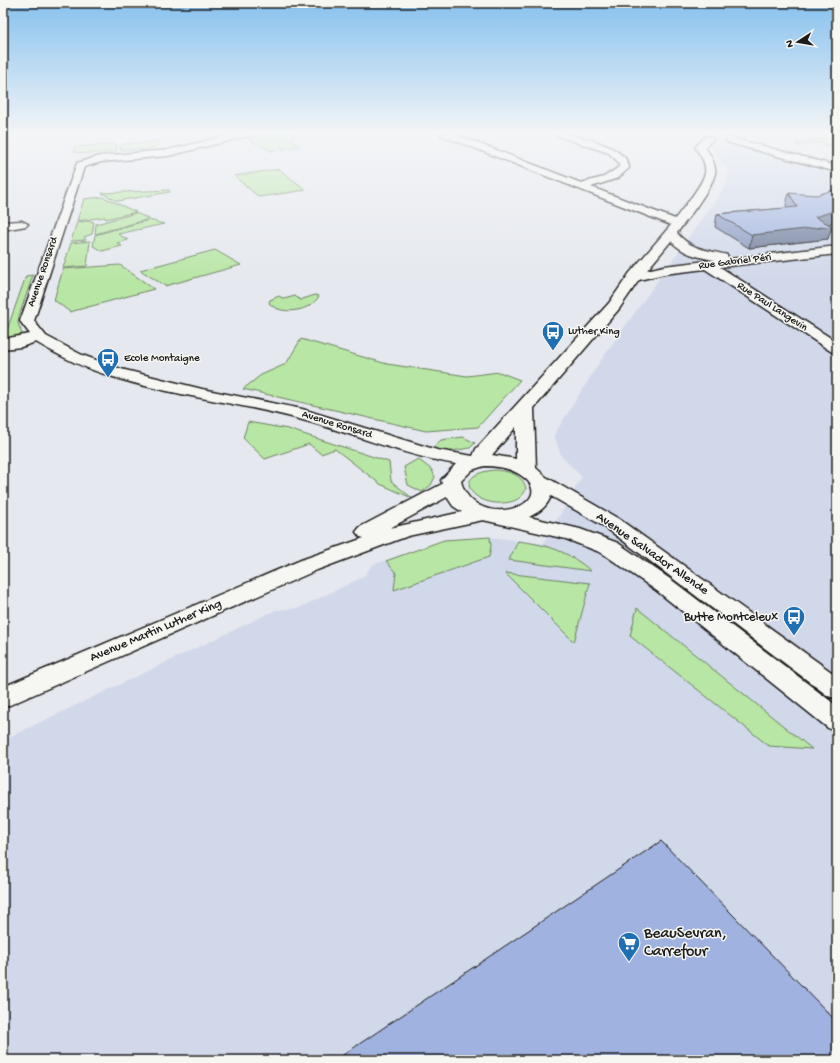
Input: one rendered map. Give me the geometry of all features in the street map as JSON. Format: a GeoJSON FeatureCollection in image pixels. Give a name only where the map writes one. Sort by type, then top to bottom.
{"type":"FeatureCollection","features":[{"type":"Feature","properties":{"kind":"street","name":"Avenue Ronsard"},"geometry":{"type":"LineString","coordinates":[[74,183],[28,314],[27,321],[39,336],[76,358],[116,373],[202,394],[302,414],[434,455],[479,461]]}},
{"type":"Feature","properties":{"kind":"street"},"geometry":{"type":"LineString","coordinates":[[571,183],[674,228]]}},
{"type":"Feature","properties":{"kind":"street"},"geometry":{"type":"LineString","coordinates":[[580,186],[594,183]]}},
{"type":"Feature","properties":{"kind":"street"},"geometry":{"type":"LineString","coordinates":[[479,461],[486,449],[614,306],[634,277],[700,194],[705,183]]}},
{"type":"Feature","properties":{"kind":"street"},"geometry":{"type":"LineString","coordinates":[[3,226],[22,224]]}},
{"type":"Feature","properties":{"kind":"street"},"geometry":{"type":"LineString","coordinates":[[674,228],[678,244],[699,254],[723,258],[760,259]]}},
{"type":"Feature","properties":{"kind":"street","name":"Rue Gabriel Péri"},"geometry":{"type":"LineString","coordinates":[[634,277],[664,270],[837,250]]}},
{"type":"Feature","properties":{"kind":"street","name":"Rue Paul Langevin"},"geometry":{"type":"LineString","coordinates":[[707,265],[837,349]]}},
{"type":"Feature","properties":{"kind":"street"},"geometry":{"type":"LineString","coordinates":[[3,344],[39,336]]}},
{"type":"Feature","properties":{"kind":"street"},"geometry":{"type":"LineString","coordinates":[[525,407],[533,476]]}},
{"type":"Feature","properties":{"kind":"street","name":"Avenue Ronsard"},"geometry":{"type":"LineString","coordinates":[[403,446],[431,462],[451,483]]}},
{"type":"Feature","properties":{"kind":"street"},"geometry":{"type":"LineString","coordinates":[[479,461],[508,462],[533,476],[543,490],[541,499],[532,508],[510,515],[489,514],[468,508],[458,498],[451,483],[461,470],[479,461]]}},
{"type":"Feature","properties":{"kind":"street","name":"Avenue Salvador Allende"},"geometry":{"type":"LineString","coordinates":[[533,476],[612,523],[837,689]]}},
{"type":"Feature","properties":{"kind":"street","name":"Avenue Martin Luther King"},"geometry":{"type":"LineString","coordinates":[[308,565],[451,483]]}},
{"type":"Feature","properties":{"kind":"street","name":"Avenue Salvador Allende"},"geometry":{"type":"LineString","coordinates":[[489,514],[573,534],[610,548],[665,586],[837,720]]}},
{"type":"Feature","properties":{"kind":"street","name":"Avenue Martin Luther King"},"geometry":{"type":"LineString","coordinates":[[3,698],[308,565],[402,531],[489,514]]}},
{"type":"Feature","properties":{"kind":"shaded area"},"geometry":{"type":"Polygon","coordinates":[[[726,183],[837,183],[837,1060],[3,1060],[3,740],[276,610],[299,608],[363,577],[372,565],[444,540],[490,537],[543,544],[582,477],[561,456],[554,435],[599,363],[726,183]]]}},
{"type":"Feature","properties":{"kind":"green space"},"geometry":{"type":"Polygon","coordinates":[[[242,183],[296,183],[306,190],[259,197],[242,183]]]}},
{"type":"Feature","properties":{"kind":"green space"},"geometry":{"type":"Polygon","coordinates":[[[169,190],[170,192],[117,201],[102,193],[169,190]]]}},
{"type":"Feature","properties":{"kind":"green space"},"geometry":{"type":"Polygon","coordinates":[[[103,197],[136,212],[106,219],[105,217],[77,221],[84,199],[103,197]]]}},
{"type":"Feature","properties":{"kind":"green space"},"geometry":{"type":"Polygon","coordinates":[[[136,213],[149,219],[95,234],[96,224],[136,213]]]}},
{"type":"Feature","properties":{"kind":"green space"},"geometry":{"type":"Polygon","coordinates":[[[149,220],[164,224],[118,234],[128,240],[117,243],[122,246],[102,251],[93,246],[95,235],[149,220]]]}},
{"type":"Feature","properties":{"kind":"green space"},"geometry":{"type":"Polygon","coordinates":[[[77,222],[94,222],[92,234],[84,237],[86,240],[71,241],[77,222]]]}},
{"type":"Feature","properties":{"kind":"green space"},"geometry":{"type":"Polygon","coordinates":[[[90,241],[87,266],[63,268],[71,243],[90,241]]]}},
{"type":"Feature","properties":{"kind":"green space"},"geometry":{"type":"Polygon","coordinates":[[[215,250],[241,265],[165,286],[140,270],[215,250]]]}},
{"type":"Feature","properties":{"kind":"green space"},"geometry":{"type":"Polygon","coordinates":[[[120,265],[154,289],[70,312],[54,300],[63,269],[120,265]]]}},
{"type":"Feature","properties":{"kind":"green space"},"geometry":{"type":"Polygon","coordinates":[[[33,275],[19,316],[18,323],[22,334],[3,341],[26,276],[33,275]]]}},
{"type":"Feature","properties":{"kind":"green space"},"geometry":{"type":"Polygon","coordinates":[[[315,295],[319,296],[309,306],[303,309],[288,311],[280,310],[269,303],[270,300],[279,296],[284,299],[295,296],[300,300],[315,295]]]}},
{"type":"Feature","properties":{"kind":"green space"},"geometry":{"type":"Polygon","coordinates":[[[301,339],[387,364],[467,376],[499,372],[520,380],[478,427],[426,431],[243,389],[261,375],[286,364],[301,339]]]}},
{"type":"Feature","properties":{"kind":"green space"},"geometry":{"type":"Polygon","coordinates":[[[248,422],[288,429],[389,462],[391,481],[412,498],[380,484],[335,449],[321,454],[309,444],[265,459],[243,438],[248,422]]]}},
{"type":"Feature","properties":{"kind":"green space"},"geometry":{"type":"Polygon","coordinates":[[[463,437],[475,443],[470,448],[446,452],[431,449],[441,440],[463,437]]]}},
{"type":"Feature","properties":{"kind":"green space"},"geometry":{"type":"Polygon","coordinates":[[[418,459],[432,470],[435,477],[431,485],[422,492],[408,485],[404,467],[418,459]]]}},
{"type":"Feature","properties":{"kind":"green space"},"geometry":{"type":"Polygon","coordinates":[[[495,470],[509,472],[521,479],[526,488],[518,499],[510,502],[497,503],[486,501],[477,496],[471,490],[469,484],[472,478],[480,473],[495,470]]]}},
{"type":"Feature","properties":{"kind":"green space"},"geometry":{"type":"Polygon","coordinates":[[[490,537],[491,546],[489,557],[394,590],[396,573],[386,561],[444,540],[490,537]]]}},
{"type":"Feature","properties":{"kind":"green space"},"geometry":{"type":"Polygon","coordinates":[[[518,541],[557,550],[574,558],[591,571],[509,560],[518,541]]]}},
{"type":"Feature","properties":{"kind":"green space"},"geometry":{"type":"Polygon","coordinates":[[[505,573],[590,583],[574,642],[505,573]]]}},
{"type":"Feature","properties":{"kind":"green space"},"geometry":{"type":"Polygon","coordinates":[[[637,608],[812,749],[769,746],[630,636],[637,608]]]}},
{"type":"Feature","properties":{"kind":"building"},"geometry":{"type":"Polygon","coordinates":[[[837,189],[837,210],[815,217],[832,226],[752,235],[717,214],[797,207],[789,193],[816,195],[837,189]]]}},
{"type":"Feature","properties":{"kind":"building","name":"BeauSevran, Carrefour"},"geometry":{"type":"Polygon","coordinates":[[[661,841],[837,1022],[837,1060],[342,1060],[340,1057],[661,841]]]}},
{"type":"Feature","properties":{"kind":"place","name":"Luther King"},"geometry":{"type":"Point","coordinates":[553,352]}},
{"type":"Feature","properties":{"kind":"place","name":"Ecole Montaigne"},"geometry":{"type":"Point","coordinates":[108,378]}},
{"type":"Feature","properties":{"kind":"place","name":"Butte Montceleux"},"geometry":{"type":"Point","coordinates":[794,636]}},
{"type":"Feature","properties":{"kind":"place","name":"BeauSevran, Carrefour"},"geometry":{"type":"Point","coordinates":[629,962]}}]}
